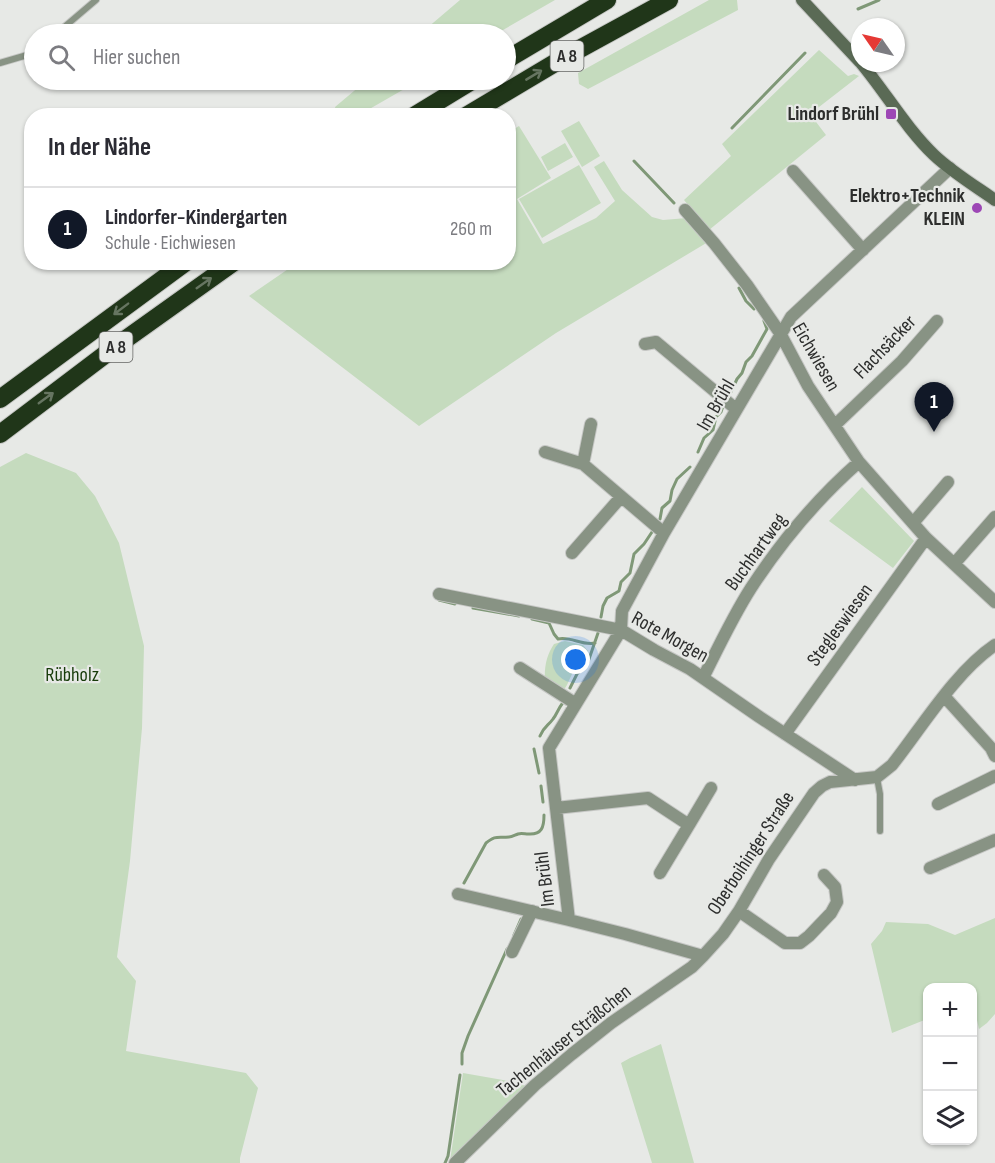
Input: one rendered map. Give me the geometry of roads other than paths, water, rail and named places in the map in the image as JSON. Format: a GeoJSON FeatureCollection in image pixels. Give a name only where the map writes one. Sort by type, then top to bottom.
{"type":"FeatureCollection","features":[{"type":"Feature","properties":{"kind":"highway","name":"A 8"},"geometry":{"type":"LineString","coordinates":[[516,54],[607,0]]}},
{"type":"Feature","properties":{"kind":"highway","name":"A 8"},"geometry":{"type":"LineString","coordinates":[[516,86],[669,0]]}},
{"type":"Feature","properties":{"kind":"highway"},"geometry":{"type":"LineString","coordinates":[[427,108],[457,90]]}},
{"type":"Feature","properties":{"kind":"highway","name":"A 8"},"geometry":{"type":"LineString","coordinates":[[479,108],[510,90]]}},
{"type":"Feature","properties":{"kind":"highway","name":"A 8"},"geometry":{"type":"LineString","coordinates":[[0,399],[175,270]]}},
{"type":"Feature","properties":{"kind":"highway","name":"A 8"},"geometry":{"type":"LineString","coordinates":[[0,434],[119,344],[223,270]]}},
{"type":"Feature","properties":{"kind":"street"},"geometry":{"type":"LineString","coordinates":[[802,0],[851,52]]}},
{"type":"Feature","properties":{"kind":"street"},"geometry":{"type":"LineString","coordinates":[[868,72],[915,135],[934,155],[995,200]]}},
{"type":"Feature","properties":{"kind":"street","name":"Im Brühl"},"geometry":{"type":"LineString","coordinates":[[703,956],[569,920],[549,748],[621,630],[622,611],[664,533],[791,317],[950,168]]}},
{"type":"Feature","properties":{"kind":"street"},"geometry":{"type":"LineString","coordinates":[[794,171],[863,250]]}},
{"type":"Feature","properties":{"kind":"street","name":"Eichwiesen"},"geometry":{"type":"LineString","coordinates":[[685,210],[747,285],[780,333],[808,387],[859,462],[926,538],[995,602]]}},
{"type":"Feature","properties":{"kind":"street","name":"Flachsäcker"},"geometry":{"type":"LineString","coordinates":[[835,425],[902,361],[937,321]]}},
{"type":"Feature","properties":{"kind":"street"},"geometry":{"type":"LineString","coordinates":[[645,344],[656,342],[736,409]]}},
{"type":"Feature","properties":{"kind":"street"},"geometry":{"type":"LineString","coordinates":[[583,464],[591,424]]}},
{"type":"Feature","properties":{"kind":"street"},"geometry":{"type":"LineString","coordinates":[[545,452],[583,464],[664,533]]}},
{"type":"Feature","properties":{"kind":"street","name":"Buchhartweg"},"geometry":{"type":"LineString","coordinates":[[703,678],[751,589],[778,551],[816,505],[859,462]]}},
{"type":"Feature","properties":{"kind":"street"},"geometry":{"type":"LineString","coordinates":[[913,523],[948,482]]}},
{"type":"Feature","properties":{"kind":"street"},"geometry":{"type":"LineString","coordinates":[[572,553],[621,497]]}},
{"type":"Feature","properties":{"kind":"street"},"geometry":{"type":"LineString","coordinates":[[954,564],[995,517]]}},
{"type":"Feature","properties":{"kind":"street","name":"Stegleswiesen"},"geometry":{"type":"LineString","coordinates":[[785,734],[926,538]]}},
{"type":"Feature","properties":{"kind":"street","name":"Rote Morgen"},"geometry":{"type":"LineString","coordinates":[[439,594],[621,630],[690,669],[855,780]]}},
{"type":"Feature","properties":{"kind":"street"},"geometry":{"type":"LineString","coordinates":[[877,777],[892,765],[966,670],[995,645]]}},
{"type":"Feature","properties":{"kind":"street"},"geometry":{"type":"LineString","coordinates":[[520,668],[576,704]]}},
{"type":"Feature","properties":{"kind":"street"},"geometry":{"type":"LineString","coordinates":[[944,696],[994,750]]}},
{"type":"Feature","properties":{"kind":"street","name":"Oberboihinger Straße"},"geometry":{"type":"LineString","coordinates":[[703,956],[723,934],[739,911],[769,859],[814,793],[830,782],[877,777]]}},
{"type":"Feature","properties":{"kind":"street"},"geometry":{"type":"LineString","coordinates":[[938,804],[995,777]]}},
{"type":"Feature","properties":{"kind":"street"},"geometry":{"type":"LineString","coordinates":[[660,873],[711,788]]}},
{"type":"Feature","properties":{"kind":"street"},"geometry":{"type":"LineString","coordinates":[[556,808],[648,798],[689,825]]}},
{"type":"Feature","properties":{"kind":"street"},"geometry":{"type":"LineString","coordinates":[[930,868],[995,840]]}},
{"type":"Feature","properties":{"kind":"street"},"geometry":{"type":"LineString","coordinates":[[739,911],[785,943],[800,943],[831,913],[837,902],[835,887],[824,875]]}},
{"type":"Feature","properties":{"kind":"street"},"geometry":{"type":"LineString","coordinates":[[458,894],[569,920]]}},
{"type":"Feature","properties":{"kind":"street"},"geometry":{"type":"LineString","coordinates":[[512,952],[531,911]]}},
{"type":"Feature","properties":{"kind":"street","name":"Tachenhäuser Sträßchen"},"geometry":{"type":"LineString","coordinates":[[455,1163],[535,1085],[572,1054],[611,1023],[692,967],[703,956]]}},
{"type":"Feature","properties":{"kind":"lane"},"geometry":{"type":"LineString","coordinates":[[68,24],[96,0]]}},
{"type":"Feature","properties":{"kind":"lane"},"geometry":{"type":"LineString","coordinates":[[0,63],[24,56]]}},
{"type":"Feature","properties":{"kind":"lane"},"geometry":{"type":"LineString","coordinates":[[877,777],[880,794],[880,831]]}},
{"type":"Feature","properties":{"kind":"waterway"},"geometry":{"type":"LineString","coordinates":[[858,9],[879,0]]}},
{"type":"Feature","properties":{"kind":"waterway"},"geometry":{"type":"LineString","coordinates":[[732,128],[805,53]]}},
{"type":"Feature","properties":{"kind":"waterway"},"geometry":{"type":"LineString","coordinates":[[634,161],[674,203]]}},
{"type":"Feature","properties":{"kind":"waterway"},"geometry":{"type":"LineString","coordinates":[[739,288],[746,301],[754,309]]}},
{"type":"Feature","properties":{"kind":"waterway"},"geometry":{"type":"LineString","coordinates":[[731,392],[746,362],[752,356],[767,329],[764,321]]}},
{"type":"Feature","properties":{"kind":"waterway"},"geometry":{"type":"LineString","coordinates":[[698,452],[704,438],[713,430],[716,417],[723,406]]}},
{"type":"Feature","properties":{"kind":"waterway"},"geometry":{"type":"LineString","coordinates":[[660,519],[662,508],[670,501],[677,479],[690,467]]}},
{"type":"Feature","properties":{"kind":"waterway"},"geometry":{"type":"LineString","coordinates":[[601,617],[607,598],[619,591],[621,582],[630,573],[634,554],[652,532]]}},
{"type":"Feature","properties":{"kind":"waterway"},"geometry":{"type":"LineString","coordinates":[[439,600],[455,604]]}},
{"type":"Feature","properties":{"kind":"waterway"},"geometry":{"type":"LineString","coordinates":[[473,608],[519,616]]}},
{"type":"Feature","properties":{"kind":"waterway"},"geometry":{"type":"LineString","coordinates":[[532,619],[549,623],[558,639],[595,643]]}},
{"type":"Feature","properties":{"kind":"waterway"},"geometry":{"type":"LineString","coordinates":[[570,688],[577,674],[588,662],[598,633]]}},
{"type":"Feature","properties":{"kind":"waterway"},"geometry":{"type":"LineString","coordinates":[[540,736],[562,704]]}},
{"type":"Feature","properties":{"kind":"waterway"},"geometry":{"type":"LineString","coordinates":[[534,749],[539,773]]}},
{"type":"Feature","properties":{"kind":"waterway"},"geometry":{"type":"LineString","coordinates":[[541,786],[543,802]]}},
{"type":"Feature","properties":{"kind":"waterway"},"geometry":{"type":"LineString","coordinates":[[464,883],[486,843],[497,837],[539,832],[543,827],[544,815]]}},
{"type":"Feature","properties":{"kind":"waterway"},"geometry":{"type":"LineString","coordinates":[[514,935],[521,919]]}},
{"type":"Feature","properties":{"kind":"waterway"},"geometry":{"type":"LineString","coordinates":[[462,1064],[462,1053],[468,1036],[507,949]]}},
{"type":"Feature","properties":{"kind":"waterway"},"geometry":{"type":"LineString","coordinates":[[445,1163],[460,1075]]}},
{"type":"Feature","properties":{"kind":"place","name":"Lindorf Brühl"},"geometry":{"type":"Point","coordinates":[891,114]}},
{"type":"Feature","properties":{"kind":"place","name":"Elektro+Technik KLEIN"},"geometry":{"type":"Point","coordinates":[977,208]}},
{"type":"Feature","properties":{"kind":"place","name":"Lindorfer-Kindergarten"},"geometry":{"type":"Point","coordinates":[934,432]}},
{"type":"Feature","properties":{"kind":"park label","name":"Rübholz"},"geometry":{"type":"Point","coordinates":[72,675]}}]}
